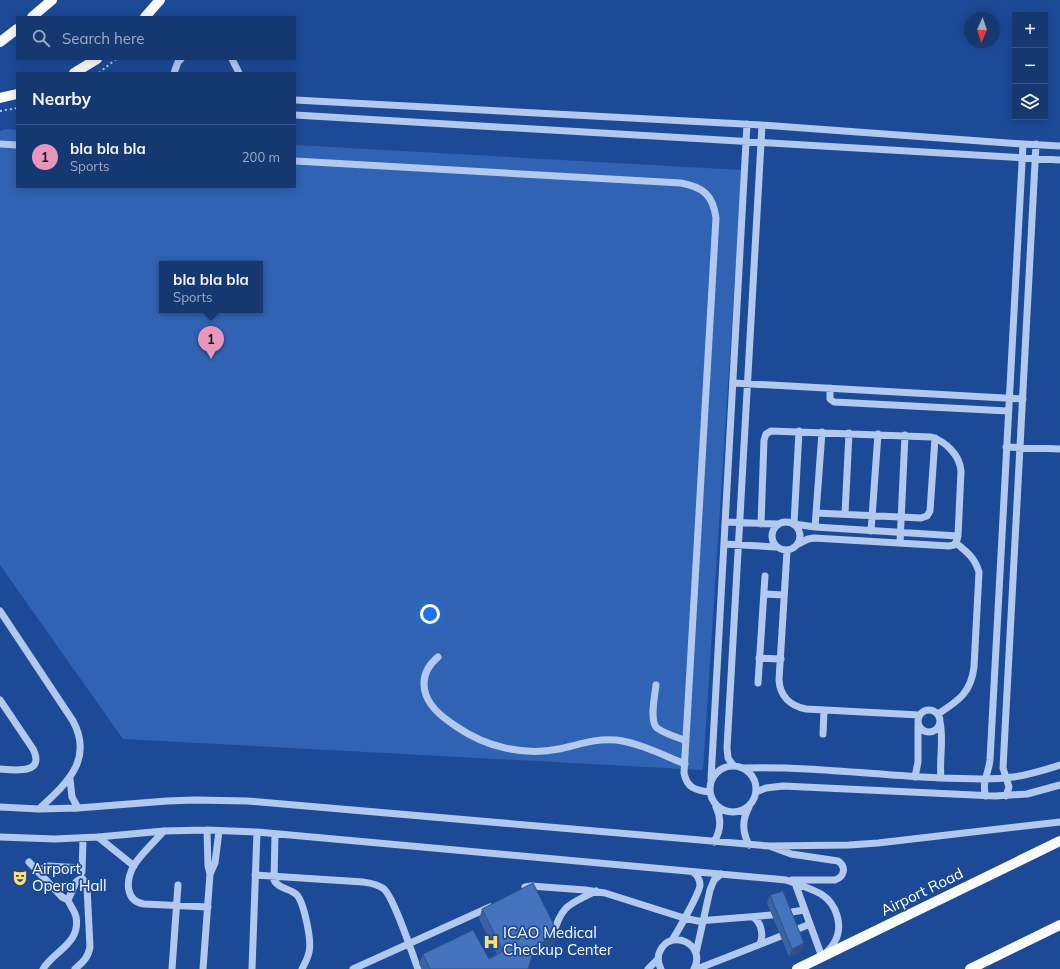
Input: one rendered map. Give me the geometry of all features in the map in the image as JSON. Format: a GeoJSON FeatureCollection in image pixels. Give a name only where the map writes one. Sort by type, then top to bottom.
{"type":"FeatureCollection","features":[{"type":"Feature","properties":{"kind":"main road"},"geometry":{"type":"LineString","coordinates":[[33,16],[52,0]]}},
{"type":"Feature","properties":{"kind":"main road"},"geometry":{"type":"LineString","coordinates":[[146,16],[160,0]]}},
{"type":"Feature","properties":{"kind":"main road"},"geometry":{"type":"LineString","coordinates":[[0,42],[16,30]]}},
{"type":"Feature","properties":{"kind":"main road"},"geometry":{"type":"LineString","coordinates":[[76,72],[96,60]]}},
{"type":"Feature","properties":{"kind":"main road"},"geometry":{"type":"LineString","coordinates":[[0,98],[16,94]]}},
{"type":"Feature","properties":{"kind":"main road","name":"Airport Road"},"geometry":{"type":"LineString","coordinates":[[797,969],[1060,841]]}},
{"type":"Feature","properties":{"kind":"main road"},"geometry":{"type":"LineString","coordinates":[[970,969],[1060,925]]}},
{"type":"Feature","properties":{"kind":"street"},"geometry":{"type":"LineString","coordinates":[[174,72],[180,60]]}},
{"type":"Feature","properties":{"kind":"street"},"geometry":{"type":"LineString","coordinates":[[232,60],[238,72]]}},
{"type":"Feature","properties":{"kind":"street"},"geometry":{"type":"LineString","coordinates":[[296,100],[747,124],[1060,146]]}},
{"type":"Feature","properties":{"kind":"street"},"geometry":{"type":"LineString","coordinates":[[296,115],[1060,160]]}},
{"type":"Feature","properties":{"kind":"street"},"geometry":{"type":"LineString","coordinates":[[712,779],[747,124]]}},
{"type":"Feature","properties":{"kind":"street"},"geometry":{"type":"LineString","coordinates":[[733,765],[728,758],[727,748],[762,125]]}},
{"type":"Feature","properties":{"kind":"street"},"geometry":{"type":"LineString","coordinates":[[0,144],[16,145]]}},
{"type":"Feature","properties":{"kind":"street"},"geometry":{"type":"LineString","coordinates":[[986,796],[983,787],[990,760],[1023,144]]}},
{"type":"Feature","properties":{"kind":"street"},"geometry":{"type":"LineString","coordinates":[[1006,796],[1009,787],[1003,768],[1036,144]]}},
{"type":"Feature","properties":{"kind":"street"},"geometry":{"type":"LineString","coordinates":[[296,161],[681,183],[691,185],[702,190],[710,198],[714,207],[716,218],[685,764],[686,779],[689,785],[694,789],[709,792]]}},
{"type":"Feature","properties":{"kind":"street"},"geometry":{"type":"LineString","coordinates":[[733,383],[1023,399]]}},
{"type":"Feature","properties":{"kind":"street"},"geometry":{"type":"LineString","coordinates":[[830,388],[830,399],[834,402],[1008,411]]}},
{"type":"Feature","properties":{"kind":"street"},"geometry":{"type":"LineString","coordinates":[[761,524],[765,437],[768,432],[774,430],[905,435],[935,438],[942,442],[956,455],[961,466],[957,539],[954,545],[949,546],[814,538],[808,539],[787,551],[779,549],[775,546],[771,538],[771,533],[777,524]]}},
{"type":"Feature","properties":{"kind":"street"},"geometry":{"type":"LineString","coordinates":[[798,544],[800,540],[799,531],[794,524],[799,431]]}},
{"type":"Feature","properties":{"kind":"street"},"geometry":{"type":"LineString","coordinates":[[815,527],[822,432]]}},
{"type":"Feature","properties":{"kind":"street"},"geometry":{"type":"LineString","coordinates":[[845,514],[849,433]]}},
{"type":"Feature","properties":{"kind":"street"},"geometry":{"type":"LineString","coordinates":[[871,530],[878,434]]}},
{"type":"Feature","properties":{"kind":"street"},"geometry":{"type":"LineString","coordinates":[[900,543],[905,435]]}},
{"type":"Feature","properties":{"kind":"street"},"geometry":{"type":"LineString","coordinates":[[816,513],[925,518],[929,514],[935,438]]}},
{"type":"Feature","properties":{"kind":"street"},"geometry":{"type":"LineString","coordinates":[[1006,447],[1060,449]]}},
{"type":"Feature","properties":{"kind":"street"},"geometry":{"type":"LineString","coordinates":[[725,522],[761,524],[777,524],[785,522],[815,527],[900,532],[957,539],[971,555],[978,566],[979,572],[974,667],[972,682],[964,695],[957,702],[938,714]]}},
{"type":"Feature","properties":{"kind":"street"},"geometry":{"type":"LineString","coordinates":[[724,544],[775,546]]}},
{"type":"Feature","properties":{"kind":"street"},"geometry":{"type":"LineString","coordinates":[[787,551],[780,686],[787,701],[799,708],[824,710],[919,715],[922,712],[931,710],[938,714],[942,733],[942,778]]}},
{"type":"Feature","properties":{"kind":"street"},"geometry":{"type":"LineString","coordinates":[[758,683],[765,576]]}},
{"type":"Feature","properties":{"kind":"street"},"geometry":{"type":"LineString","coordinates":[[764,594],[784,595]]}},
{"type":"Feature","properties":{"kind":"street"},"geometry":{"type":"LineString","coordinates":[[0,611],[77,729],[80,738],[81,750],[70,779],[39,809]]}},
{"type":"Feature","properties":{"kind":"street"},"geometry":{"type":"LineString","coordinates":[[438,657],[429,666],[424,679],[427,699],[435,710],[445,719],[464,732],[483,742],[507,748],[531,751],[557,749],[594,741],[615,740],[636,745],[685,764]]}},
{"type":"Feature","properties":{"kind":"street"},"geometry":{"type":"LineString","coordinates":[[759,658],[781,659]]}},
{"type":"Feature","properties":{"kind":"street"},"geometry":{"type":"LineString","coordinates":[[656,685],[653,717],[655,725],[662,730],[686,741]]}},
{"type":"Feature","properties":{"kind":"street"},"geometry":{"type":"LineString","coordinates":[[0,700],[33,749],[36,758],[32,766],[25,770],[0,769]]}},
{"type":"Feature","properties":{"kind":"street"},"geometry":{"type":"LineString","coordinates":[[823,734],[824,710]]}},
{"type":"Feature","properties":{"kind":"street"},"geometry":{"type":"LineString","coordinates":[[915,777],[918,762],[919,715]]}},
{"type":"Feature","properties":{"kind":"street"},"geometry":{"type":"LineString","coordinates":[[918,725],[924,731],[932,732],[939,726],[940,722]]}},
{"type":"Feature","properties":{"kind":"street"},"geometry":{"type":"LineString","coordinates":[[714,842],[720,830],[721,823],[720,817],[709,792],[709,786],[715,773],[720,769],[733,765],[744,768],[777,767],[915,777],[986,779],[1006,778],[1028,774],[1060,765]]}},
{"type":"Feature","properties":{"kind":"street"},"geometry":{"type":"LineString","coordinates":[[744,768],[754,778],[756,785],[754,799],[746,812],[744,825],[745,837],[749,845]]}},
{"type":"Feature","properties":{"kind":"street"},"geometry":{"type":"LineString","coordinates":[[70,779],[72,797],[78,808]]}},
{"type":"Feature","properties":{"kind":"street"},"geometry":{"type":"LineString","coordinates":[[756,792],[766,788],[783,786],[1006,796],[1027,794],[1060,785]]}},
{"type":"Feature","properties":{"kind":"street"},"geometry":{"type":"LineString","coordinates":[[0,807],[39,809],[78,808],[167,801],[248,801],[770,846],[878,843],[1060,822]]}},
{"type":"Feature","properties":{"kind":"street"},"geometry":{"type":"LineString","coordinates":[[715,805],[721,810],[729,812],[744,810],[750,805]]}},
{"type":"Feature","properties":{"kind":"street"},"geometry":{"type":"LineString","coordinates":[[0,837],[55,839],[164,831],[207,830],[257,832],[786,880],[835,880],[840,878],[843,874],[844,868],[842,863],[838,861],[791,854],[770,846]]}},
{"type":"Feature","properties":{"kind":"street"},"geometry":{"type":"LineString","coordinates":[[203,969],[210,874],[208,866],[207,830]]}},
{"type":"Feature","properties":{"kind":"street"},"geometry":{"type":"LineString","coordinates":[[164,831],[134,866],[128,886],[128,891],[132,899],[144,904],[208,907]]}},
{"type":"Feature","properties":{"kind":"street"},"geometry":{"type":"LineString","coordinates":[[210,874],[215,863],[219,831]]}},
{"type":"Feature","properties":{"kind":"street"},"geometry":{"type":"LineString","coordinates":[[252,969],[257,832]]}},
{"type":"Feature","properties":{"kind":"street"},"geometry":{"type":"LineString","coordinates":[[275,834],[274,876],[276,883],[297,895],[302,905],[310,946],[302,969]]}},
{"type":"Feature","properties":{"kind":"street"},"geometry":{"type":"LineString","coordinates":[[98,837],[134,866]]}},
{"type":"Feature","properties":{"kind":"street"},"geometry":{"type":"LineString","coordinates":[[75,969],[84,961],[89,952],[87,884],[82,878],[83,838]]}},
{"type":"Feature","properties":{"kind":"street"},"geometry":{"type":"LineString","coordinates":[[29,862],[62,897],[68,900],[76,916],[76,929],[70,942],[45,965],[43,969]]}},
{"type":"Feature","properties":{"kind":"street"},"geometry":{"type":"LineString","coordinates":[[38,872],[48,866],[82,868]]}},
{"type":"Feature","properties":{"kind":"street"},"geometry":{"type":"LineString","coordinates":[[672,940],[700,888],[700,880],[693,872]]}},
{"type":"Feature","properties":{"kind":"street"},"geometry":{"type":"LineString","coordinates":[[694,969],[697,959],[696,953],[712,885],[721,874]]}},
{"type":"Feature","properties":{"kind":"street"},"geometry":{"type":"LineString","coordinates":[[255,875],[363,882],[375,884],[384,889],[392,900],[418,969]]}},
{"type":"Feature","properties":{"kind":"street"},"geometry":{"type":"LineString","coordinates":[[68,900],[76,882],[82,878]]}},
{"type":"Feature","properties":{"kind":"street"},"geometry":{"type":"LineString","coordinates":[[786,880],[795,883],[821,894],[830,901],[836,910],[838,918],[837,936],[834,944],[823,956],[804,910],[795,883]]}},
{"type":"Feature","properties":{"kind":"street"},"geometry":{"type":"LineString","coordinates":[[172,969],[178,885]]}},
{"type":"Feature","properties":{"kind":"street"},"geometry":{"type":"LineString","coordinates":[[517,892],[525,887],[531,886],[597,891],[684,918],[703,922],[772,915]]}},
{"type":"Feature","properties":{"kind":"street"},"geometry":{"type":"LineString","coordinates":[[553,936],[558,920],[566,908],[597,891]]}},
{"type":"Feature","properties":{"kind":"street"},"geometry":{"type":"LineString","coordinates":[[353,969],[494,905]]}},
{"type":"Feature","properties":{"kind":"street"},"geometry":{"type":"LineString","coordinates":[[786,913],[804,910]]}},
{"type":"Feature","properties":{"kind":"street"},"geometry":{"type":"LineString","coordinates":[[753,917],[757,921],[762,934],[760,944]]}},
{"type":"Feature","properties":{"kind":"street"},"geometry":{"type":"LineString","coordinates":[[793,931],[810,924]]}},
{"type":"Feature","properties":{"kind":"street"},"geometry":{"type":"LineString","coordinates":[[76,929],[89,929]]}},
{"type":"Feature","properties":{"kind":"street"},"geometry":{"type":"LineString","coordinates":[[697,969],[780,936]]}},
{"type":"Feature","properties":{"kind":"street"},"geometry":{"type":"LineString","coordinates":[[648,969],[658,959],[662,947],[672,940],[678,939],[689,943],[696,953]]}},
{"type":"Feature","properties":{"kind":"street"},"geometry":{"type":"LineString","coordinates":[[658,959],[661,969]]}},
{"type":"Feature","properties":{"kind":"path"},"geometry":{"type":"LineString","coordinates":[[100,72],[115,60]]}},
{"type":"Feature","properties":{"kind":"path"},"geometry":{"type":"LineString","coordinates":[[0,111],[16,108]]}},
{"type":"Feature","properties":{"kind":"shaded area"},"geometry":{"type":"Polygon","coordinates":[[[6,129],[16,130],[16,188],[296,188],[296,145],[742,170],[703,770],[123,739],[0,565],[0,131],[6,129]]]}},
{"type":"Feature","properties":{"kind":"building"},"geometry":{"type":"Polygon","coordinates":[[[533,883],[558,933],[535,946],[528,969],[430,969],[423,954],[473,930],[489,959],[503,951],[482,909],[533,883]]]}},
{"type":"Feature","properties":{"kind":"building"},"geometry":{"type":"Polygon","coordinates":[[[783,891],[804,943],[792,949],[770,895],[783,891]]]}},
{"type":"Feature","properties":{"kind":"place","name":"bla bla bla"},"geometry":{"type":"Point","coordinates":[211,359]}},
{"type":"Feature","properties":{"kind":"place","name":"Airport Opera Hall"},"geometry":{"type":"Point","coordinates":[20,878]}},
{"type":"Feature","properties":{"kind":"place","name":"ICAO Medical Checkup Center"},"geometry":{"type":"Point","coordinates":[491,942]}}]}
